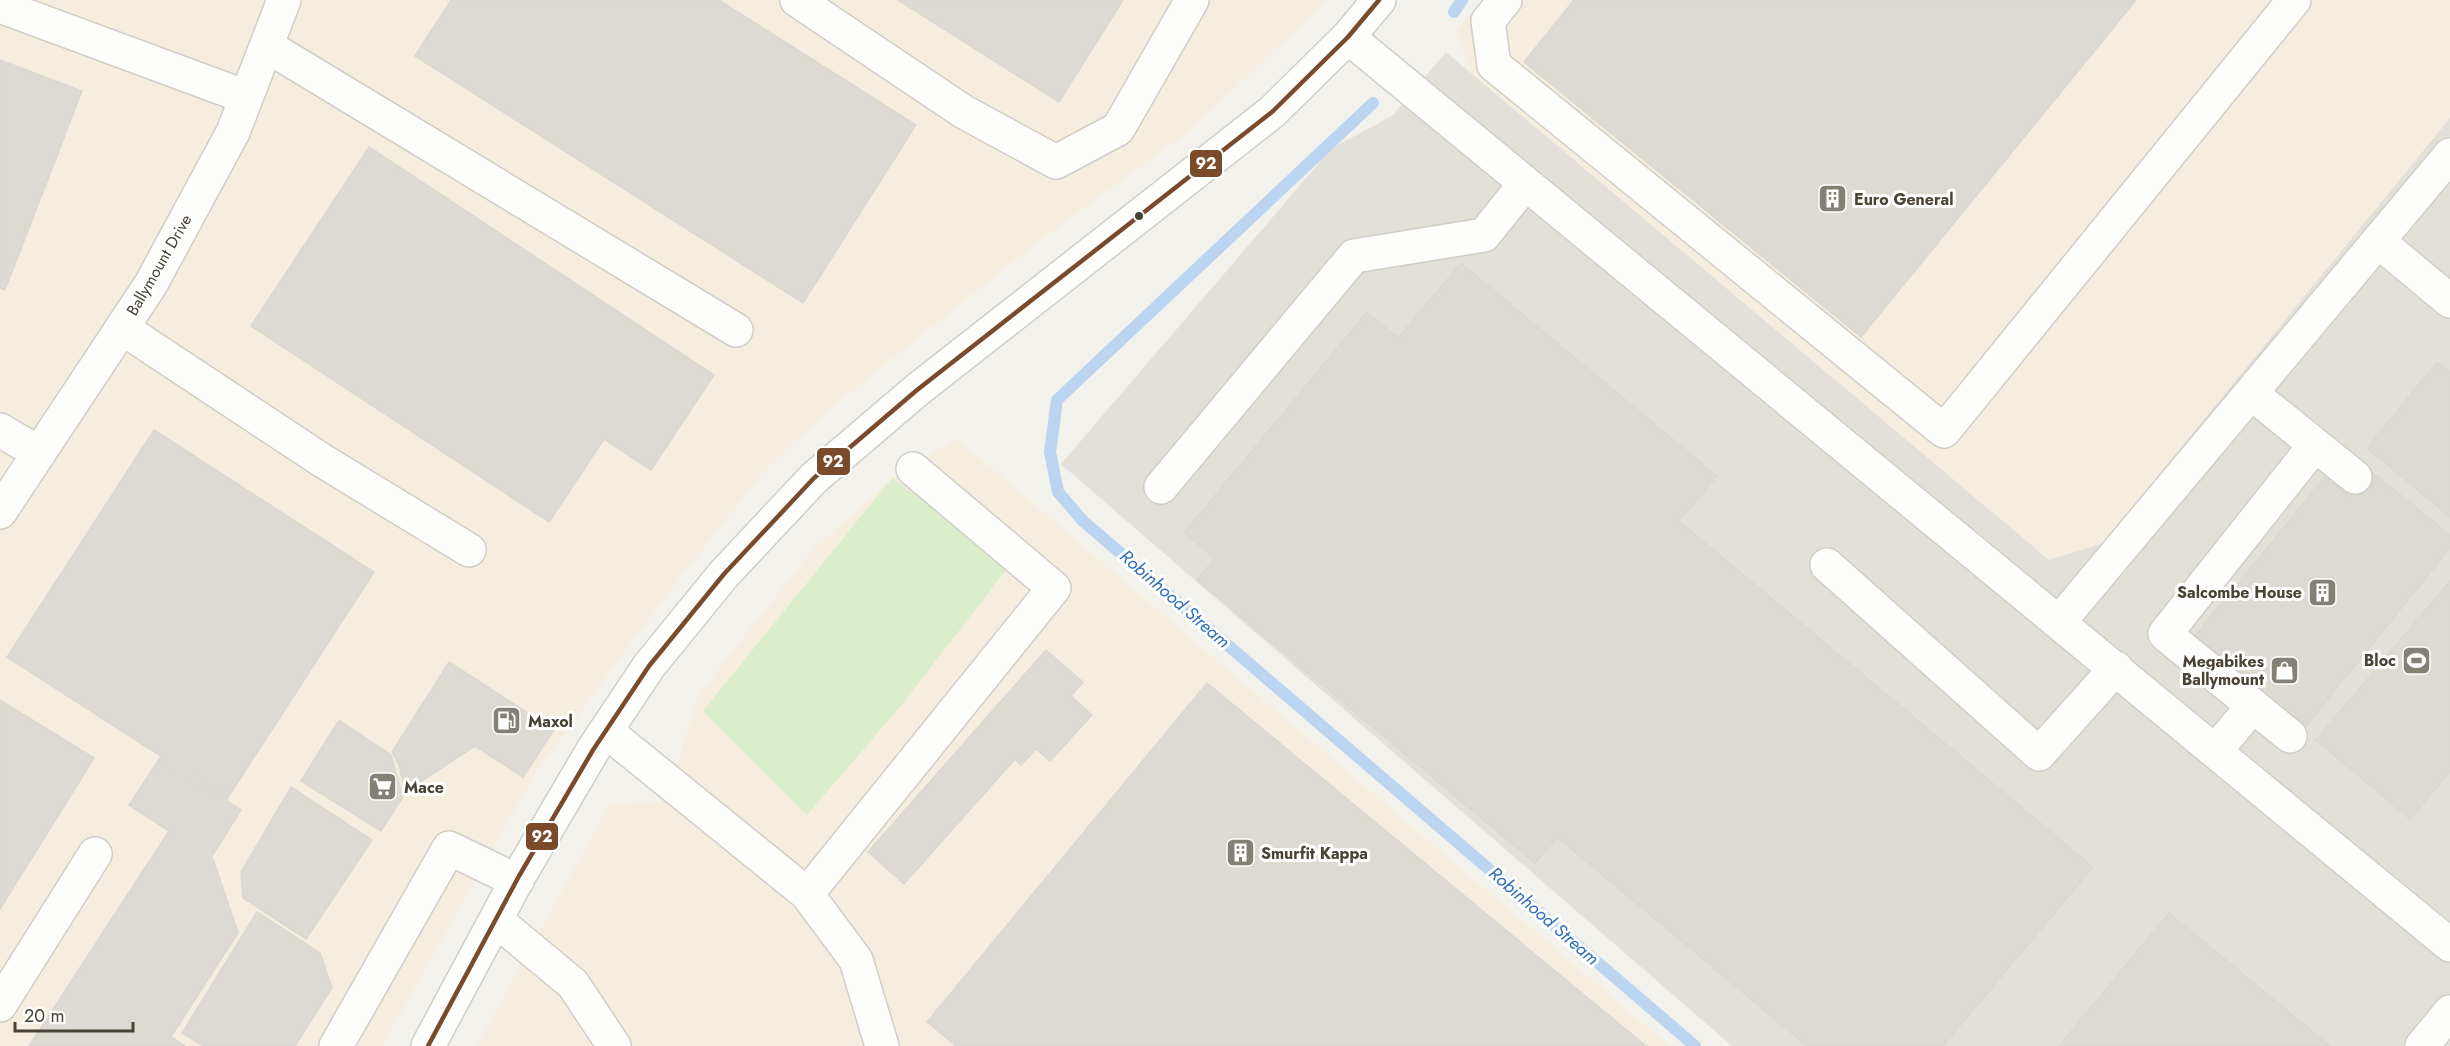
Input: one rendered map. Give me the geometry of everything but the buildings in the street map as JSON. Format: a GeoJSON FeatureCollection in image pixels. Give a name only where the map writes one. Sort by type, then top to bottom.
{"type":"FeatureCollection","features":[{"type":"Feature","properties":{"kind":"street","name":"Ballymount Drive"},"geometry":{"type":"LineString","coordinates":[[0,512],[151,284],[233,132],[284,0]]}},
{"type":"Feature","properties":{"kind":"street"},"geometry":{"type":"LineString","coordinates":[[797,0],[964,112],[1056,162],[1118,129],[1192,0]]}},
{"type":"Feature","properties":{"kind":"street"},"geometry":{"type":"LineString","coordinates":[[428,1046],[517,880],[606,731],[649,666],[724,574],[814,478],[917,390],[1272,112],[1348,37],[1379,0]]}},
{"type":"Feature","properties":{"kind":"street"},"geometry":{"type":"LineString","coordinates":[[1505,0],[1488,21],[1494,65],[1944,431],[2294,0]]}},
{"type":"Feature","properties":{"kind":"street"},"geometry":{"type":"LineString","coordinates":[[0,6],[246,97]]}},
{"type":"Feature","properties":{"kind":"street"},"geometry":{"type":"LineString","coordinates":[[1348,37],[2060,621],[2450,945]]}},
{"type":"Feature","properties":{"kind":"street"},"geometry":{"type":"LineString","coordinates":[[267,45],[736,330]]}},
{"type":"Feature","properties":{"kind":"street"},"geometry":{"type":"LineString","coordinates":[[2060,621],[2450,155]]}},
{"type":"Feature","properties":{"kind":"street"},"geometry":{"type":"LineString","coordinates":[[1161,488],[1354,256],[1484,235],[1525,184]]}},
{"type":"Feature","properties":{"kind":"street"},"geometry":{"type":"LineString","coordinates":[[2378,242],[2450,301]]}},
{"type":"Feature","properties":{"kind":"street"},"geometry":{"type":"LineString","coordinates":[[122,328],[323,461],[469,550]]}},
{"type":"Feature","properties":{"kind":"street"},"geometry":{"type":"LineString","coordinates":[[2251,393],[2355,477]]}},
{"type":"Feature","properties":{"kind":"street"},"geometry":{"type":"LineString","coordinates":[[0,430],[39,453]]}},
{"type":"Feature","properties":{"kind":"street"},"geometry":{"type":"LineString","coordinates":[[2290,736],[2165,634],[2315,445]]}},
{"type":"Feature","properties":{"kind":"street"},"geometry":{"type":"LineString","coordinates":[[807,894],[1054,588],[913,469]]}},
{"type":"Feature","properties":{"kind":"street"},"geometry":{"type":"LineString","coordinates":[[1827,565],[2039,754],[2116,668]]}},
{"type":"Feature","properties":{"kind":"street"},"geometry":{"type":"LineString","coordinates":[[2216,750],[2253,705]]}},
{"type":"Feature","properties":{"kind":"street"},"geometry":{"type":"LineString","coordinates":[[606,731],[807,894],[856,960],[882,1046]]}},
{"type":"Feature","properties":{"kind":"street"},"geometry":{"type":"LineString","coordinates":[[336,1046],[449,848],[517,880]]}},
{"type":"Feature","properties":{"kind":"street"},"geometry":{"type":"LineString","coordinates":[[0,1005],[95,854]]}},
{"type":"Feature","properties":{"kind":"street"},"geometry":{"type":"LineString","coordinates":[[496,920],[573,984],[614,1046]]}},
{"type":"Feature","properties":{"kind":"street"},"geometry":{"type":"LineString","coordinates":[[2422,1046],[2450,1012]]}},
{"type":"Feature","properties":{"kind":"shaded area"},"geometry":{"type":"Polygon","coordinates":[[[0,0],[1327,0],[1193,128],[1039,241],[833,406],[767,468],[681,576],[536,772],[382,1046],[0,1046],[0,0]]]}},
{"type":"Feature","properties":{"kind":"shaded area"},"geometry":{"type":"Polygon","coordinates":[[[1482,0],[2450,0],[2450,118],[2103,543],[2048,560],[1470,72],[1456,31],[1482,0]]]}},
{"type":"Feature","properties":{"kind":"shaded area"},"geometry":{"type":"Polygon","coordinates":[[[1446,52],[2049,560],[2103,543],[2450,118],[2450,1046],[1732,1046],[1061,464],[1332,148],[1392,116],[1446,52]]]}},
{"type":"Feature","properties":{"kind":"shaded area"},"geometry":{"type":"Polygon","coordinates":[[[956,438],[1669,1046],[477,1046],[610,803],[665,802],[699,694],[812,551],[892,478],[956,438]]]}},
{"type":"Feature","properties":{"kind":"green space"},"geometry":{"type":"Polygon","coordinates":[[[892,478],[1010,565],[899,708],[807,815],[703,711],[892,478]]]}},
{"type":"Feature","properties":{"kind":"waterway","name":"Robinhood Stream"},"geometry":{"type":"LineString","coordinates":[[1454,12],[1462,0]]}},
{"type":"Feature","properties":{"kind":"waterway","name":"Robinhood Stream"},"geometry":{"type":"LineString","coordinates":[[1373,103],[1057,400],[1050,452],[1058,492],[1083,521],[1695,1046]]}},
{"type":"Feature","properties":{"kind":"transit line","name":"92"},"geometry":{"type":"LineString","coordinates":[[428,1046],[519,876],[593,750],[649,666],[724,574],[814,478],[917,390],[1272,112],[1348,37],[1379,0]]}},
{"type":"Feature","properties":{"kind":"place","name":"Euro General"},"geometry":{"type":"Point","coordinates":[1833,199]}},
{"type":"Feature","properties":{"kind":"place","name":"Salcombe House"},"geometry":{"type":"Point","coordinates":[2323,592]}},
{"type":"Feature","properties":{"kind":"place","name":"Bloc"},"geometry":{"type":"Point","coordinates":[2417,660]}},
{"type":"Feature","properties":{"kind":"place","name":"Megabikes Ballymount"},"geometry":{"type":"Point","coordinates":[2285,670]}},
{"type":"Feature","properties":{"kind":"place","name":"Maxol"},"geometry":{"type":"Point","coordinates":[507,721]}},
{"type":"Feature","properties":{"kind":"place","name":"Mace"},"geometry":{"type":"Point","coordinates":[383,787]}},
{"type":"Feature","properties":{"kind":"place","name":"Smurfit Kappa"},"geometry":{"type":"Point","coordinates":[1240,853]}}]}
